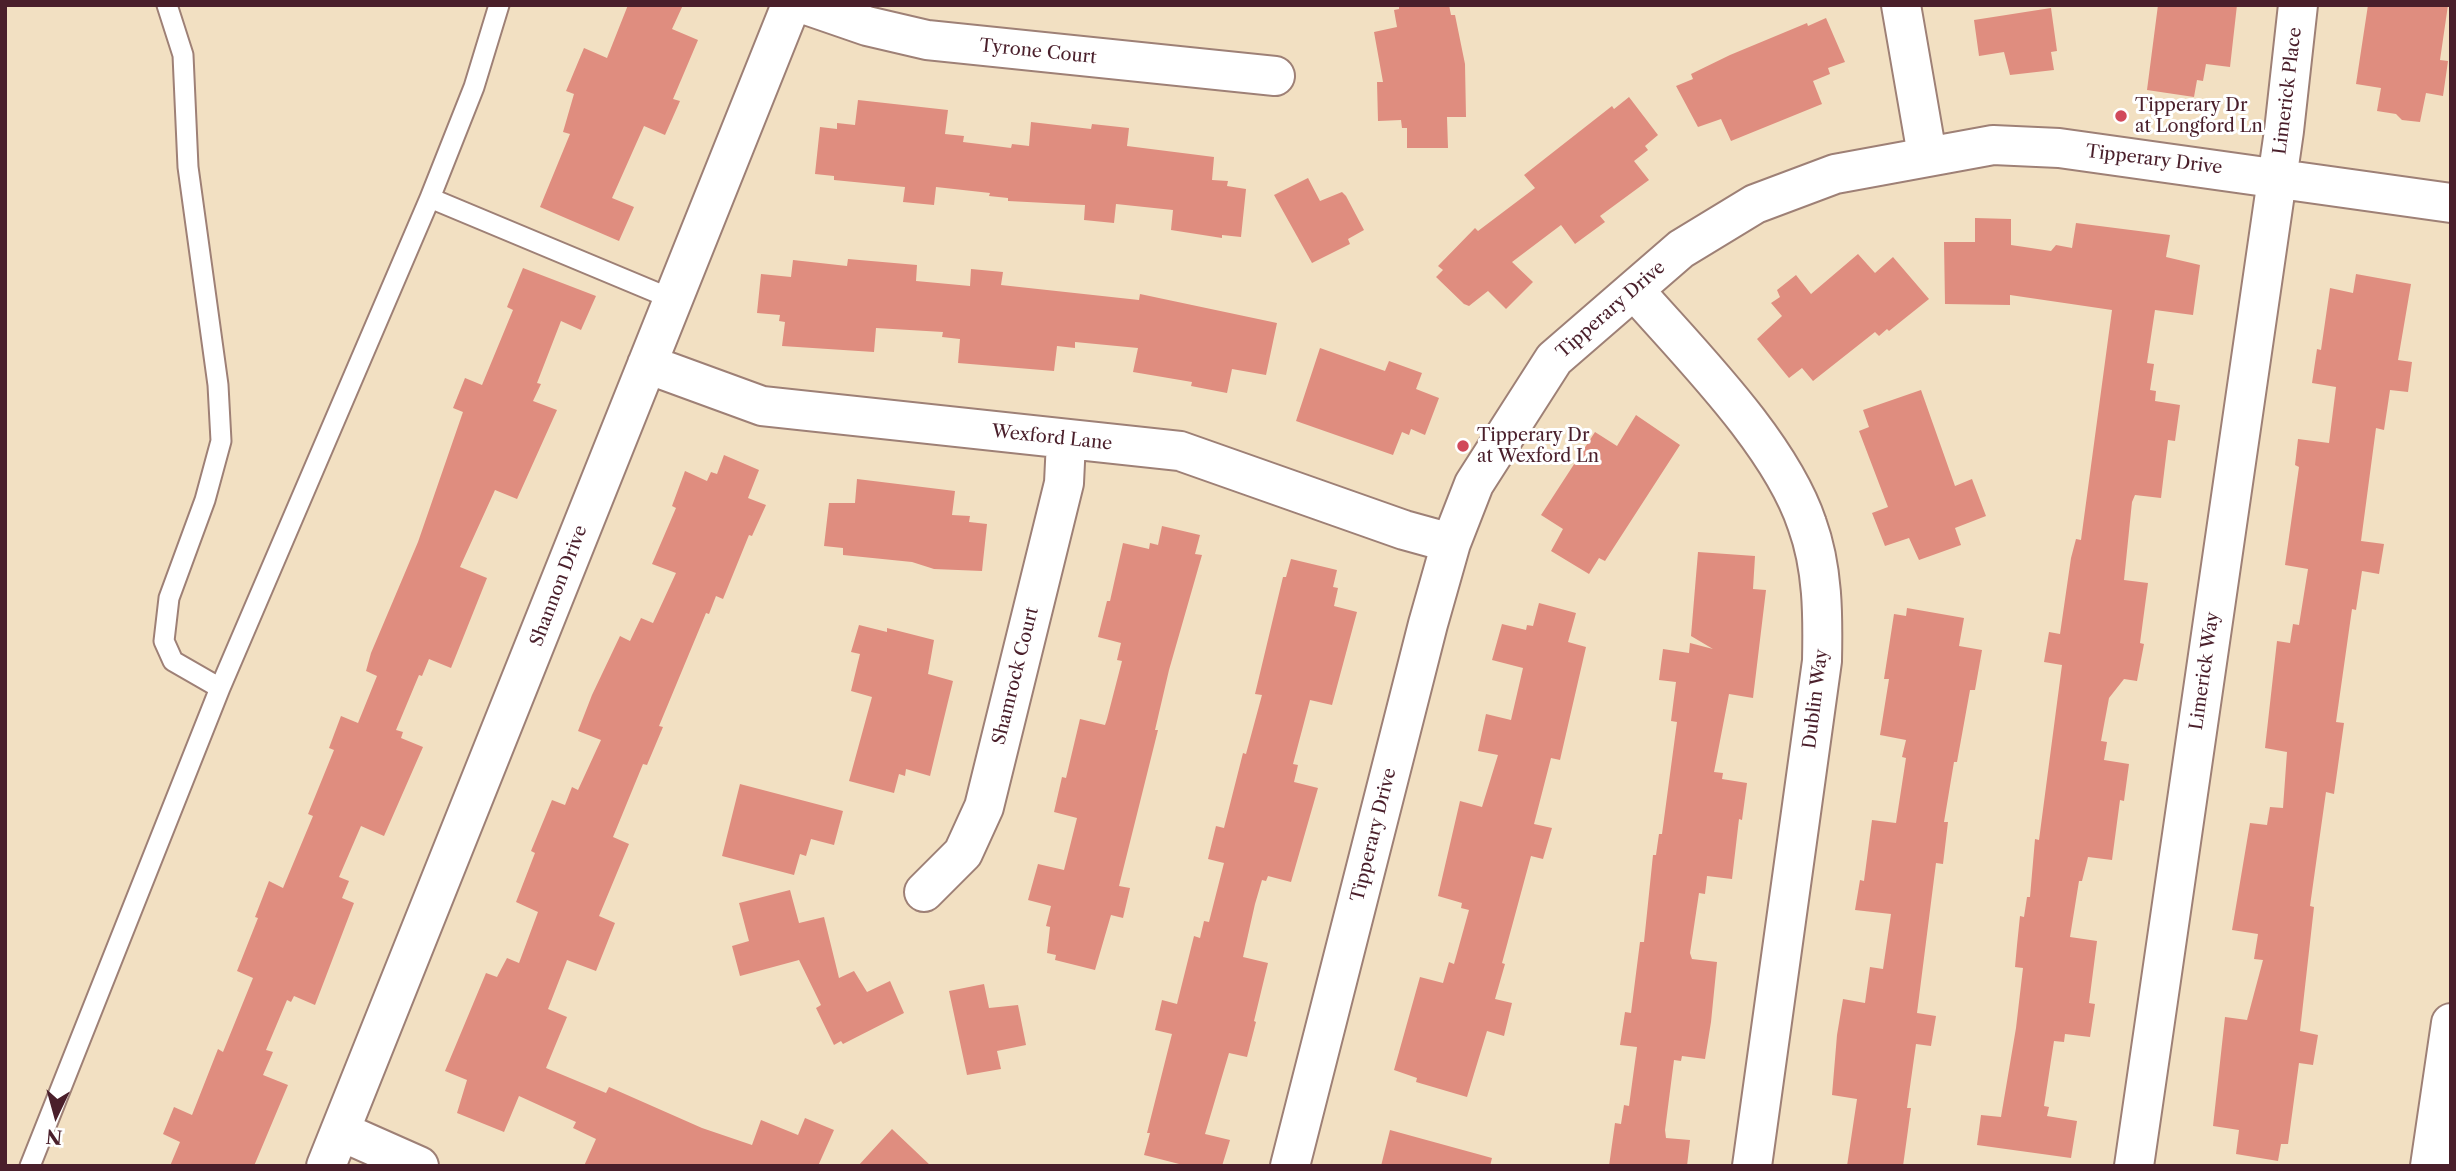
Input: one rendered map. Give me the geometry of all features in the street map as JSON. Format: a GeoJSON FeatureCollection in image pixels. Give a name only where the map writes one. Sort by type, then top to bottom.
{"type":"FeatureCollection","features":[{"type":"Feature","properties":{"kind":"street","name":"Shannon Drive"},"geometry":{"type":"LineString","coordinates":[[333,1148],[466,825],[672,299],[792,5]]}},
{"type":"Feature","properties":{"kind":"street","name":"Tyrone Court"},"geometry":{"type":"LineString","coordinates":[[806,5],[867,26],[927,40],[1275,76]]}},
{"type":"Feature","properties":{"kind":"street"},"geometry":{"type":"LineString","coordinates":[[1901,5],[1927,155]]}},
{"type":"Feature","properties":{"kind":"street","name":"Limerick Place"},"geometry":{"type":"LineString","coordinates":[[2277,177],[2298,5]]}},
{"type":"Feature","properties":{"kind":"street","name":"Tipperary Drive"},"geometry":{"type":"LineString","coordinates":[[1290,1166],[1451,543],[1474,484],[1554,359],[1681,249],[1755,204],[1835,174],[1993,145],[2059,148],[2451,203]]}},
{"type":"Feature","properties":{"kind":"street","name":"Limerick Way"},"geometry":{"type":"LineString","coordinates":[[2134,1166],[2277,177]]}},
{"type":"Feature","properties":{"kind":"street","name":"Dublin Way"},"geometry":{"type":"LineString","coordinates":[[1634,290],[1721,387],[1782,471],[1807,524],[1823,596],[1822,661],[1752,1166]]}},
{"type":"Feature","properties":{"kind":"street","name":"Wexford Lane"},"geometry":{"type":"LineString","coordinates":[[647,364],[762,406],[1066,441],[1180,451],[1404,530],[1451,543]]}},
{"type":"Feature","properties":{"kind":"street","name":"Shamrock Court"},"geometry":{"type":"LineString","coordinates":[[924,892],[962,853],[984,807],[1064,483],[1066,441]]}},
{"type":"Feature","properties":{"kind":"street"},"geometry":{"type":"LineString","coordinates":[[2430,1166],[2451,1023]]}},
{"type":"Feature","properties":{"kind":"street"},"geometry":{"type":"LineString","coordinates":[[333,1148],[419,1166]]}},
{"type":"Feature","properties":{"kind":"lane"},"geometry":{"type":"LineString","coordinates":[[167,5],[183,55],[188,167],[218,385],[221,441],[205,500],[169,598],[164,618],[164,641],[173,661],[220,688]]}},
{"type":"Feature","properties":{"kind":"lane"},"geometry":{"type":"LineString","coordinates":[[30,1166],[220,688],[430,198],[474,87],[499,5]]}},
{"type":"Feature","properties":{"kind":"lane"},"geometry":{"type":"LineString","coordinates":[[430,198],[672,299]]}},
{"type":"Feature","properties":{"kind":"building"},"geometry":{"type":"Polygon","coordinates":[[[628,5],[683,5],[672,29],[698,40],[673,99],[680,101],[665,135],[644,126],[612,198],[634,207],[619,241],[540,207],[570,134],[563,132],[574,94],[566,91],[584,48],[607,58],[628,5]]]}},
{"type":"Feature","properties":{"kind":"building"},"geometry":{"type":"Polygon","coordinates":[[[1399,5],[1449,5],[1451,15],[1455,15],[1465,64],[1466,117],[1447,117],[1448,148],[1407,148],[1407,128],[1402,128],[1401,120],[1378,121],[1377,82],[1383,82],[1374,32],[1397,27],[1394,10],[1399,9],[1399,5]]]}},
{"type":"Feature","properties":{"kind":"building"},"geometry":{"type":"Polygon","coordinates":[[[2158,5],[2237,5],[2230,67],[2206,64],[2203,81],[2197,80],[2194,97],[2147,90],[2158,5]]]}},
{"type":"Feature","properties":{"kind":"building"},"geometry":{"type":"Polygon","coordinates":[[[2368,5],[2448,5],[2440,60],[2448,61],[2443,96],[2426,93],[2420,122],[2402,120],[2396,114],[2377,111],[2381,88],[2356,84],[2368,5]]]}},
{"type":"Feature","properties":{"kind":"building"},"geometry":{"type":"Polygon","coordinates":[[[2051,8],[2057,51],[2051,52],[2054,70],[2010,75],[2004,52],[1979,56],[1974,20],[2051,8]]]}},
{"type":"Feature","properties":{"kind":"building"},"geometry":{"type":"Polygon","coordinates":[[[1826,18],[1845,62],[1828,68],[1830,74],[1813,81],[1822,104],[1731,141],[1721,119],[1698,127],[1676,86],[1693,79],[1691,74],[1730,55],[1807,23],[1808,26],[1826,18]]]}},
{"type":"Feature","properties":{"kind":"building"},"geometry":{"type":"Polygon","coordinates":[[[1629,97],[1658,135],[1645,146],[1648,150],[1634,161],[1649,180],[1600,216],[1605,222],[1575,244],[1561,225],[1512,262],[1533,282],[1506,309],[1488,291],[1469,306],[1464,304],[1436,277],[1443,270],[1438,266],[1475,228],[1478,231],[1535,188],[1524,175],[1612,106],[1614,109],[1629,97]]]}},
{"type":"Feature","properties":{"kind":"building"},"geometry":{"type":"Polygon","coordinates":[[[858,100],[948,110],[945,134],[964,136],[963,142],[1011,148],[1012,144],[1029,146],[1031,122],[1091,129],[1092,124],[1129,128],[1127,146],[1214,157],[1212,180],[1228,181],[1227,186],[1246,189],[1241,237],[1222,235],[1222,238],[1171,230],[1173,210],[1116,204],[1114,223],[1084,220],[1085,205],[1008,201],[1008,198],[989,196],[990,193],[936,187],[934,205],[903,202],[905,187],[834,180],[834,176],[815,174],[820,127],[837,129],[837,123],[855,125],[858,100]]]}},
{"type":"Feature","properties":{"kind":"building"},"geometry":{"type":"Polygon","coordinates":[[[1308,178],[1320,201],[1342,192],[1364,230],[1348,239],[1350,244],[1312,263],[1274,195],[1308,178]]]}},
{"type":"Feature","properties":{"kind":"building"},"geometry":{"type":"Polygon","coordinates":[[[1975,218],[2011,219],[2011,245],[2051,251],[2056,245],[2072,248],[2076,223],[2170,235],[2166,257],[2200,265],[2193,315],[2155,310],[2147,363],[2154,364],[2150,390],[2156,391],[2155,401],[2180,405],[2175,441],[2168,440],[2161,498],[2135,495],[2132,502],[2124,580],[2148,583],[2140,643],[2144,644],[2137,681],[2124,679],[2109,698],[2101,741],[2107,742],[2104,760],[2129,764],[2124,801],[2120,800],[2112,860],[2088,857],[2082,881],[2079,881],[2070,937],[2097,941],[2089,1003],[2095,1004],[2090,1037],[2065,1034],[2064,1042],[2054,1041],[2044,1106],[2049,1107],[2047,1116],[2077,1121],[2071,1158],[1977,1145],[1981,1115],[2001,1117],[2016,1028],[2023,968],[2015,967],[2020,916],[2024,917],[2027,897],[2030,897],[2035,839],[2039,840],[2062,665],[2044,662],[2049,632],[2060,634],[2071,558],[2076,539],[2081,540],[2112,310],[2010,295],[2010,305],[1945,304],[1944,242],[1975,242],[1975,218]]]}},
{"type":"Feature","properties":{"kind":"building"},"geometry":{"type":"Polygon","coordinates":[[[1858,254],[1875,273],[1893,257],[1929,299],[1889,331],[1887,329],[1879,336],[1875,332],[1813,381],[1802,368],[1789,378],[1757,339],[1782,316],[1771,303],[1780,297],[1777,290],[1796,275],[1811,294],[1858,254]]]}},
{"type":"Feature","properties":{"kind":"building"},"geometry":{"type":"Polygon","coordinates":[[[848,259],[917,265],[916,281],[970,286],[971,269],[1003,272],[1001,285],[1139,300],[1140,294],[1277,323],[1266,375],[1232,369],[1227,393],[1191,386],[1192,382],[1133,372],[1138,348],[1075,342],[1075,348],[1057,346],[1054,371],[958,363],[960,339],[942,337],[943,332],[876,328],[874,352],[782,346],[785,322],[779,321],[780,315],[757,313],[761,274],[791,277],[793,260],[847,266],[848,259]]]}},
{"type":"Feature","properties":{"kind":"building"},"geometry":{"type":"Polygon","coordinates":[[[523,268],[596,296],[581,330],[561,321],[537,383],[541,384],[533,401],[557,410],[517,499],[495,490],[460,567],[487,578],[451,668],[429,659],[422,676],[419,675],[396,730],[403,732],[401,738],[423,747],[384,836],[361,826],[339,877],[349,881],[342,898],[354,903],[315,1005],[294,996],[291,1002],[287,1000],[266,1050],[273,1052],[263,1075],[288,1085],[254,1166],[170,1166],[180,1142],[163,1134],[174,1107],[192,1115],[218,1049],[223,1052],[253,978],[237,971],[258,918],[255,917],[269,881],[283,888],[313,816],[308,814],[334,750],[329,748],[341,716],[358,723],[377,676],[366,671],[371,653],[418,542],[463,412],[453,408],[465,378],[482,385],[513,310],[507,307],[523,268]]]}},
{"type":"Feature","properties":{"kind":"building"},"geometry":{"type":"Polygon","coordinates":[[[2356,274],[2411,284],[2398,360],[2412,362],[2408,392],[2390,390],[2384,430],[2376,428],[2361,541],[2384,544],[2379,574],[2362,571],[2356,610],[2352,609],[2336,722],[2344,723],[2334,794],[2326,792],[2310,906],[2314,907],[2300,1031],[2318,1035],[2313,1065],[2299,1063],[2288,1144],[2281,1144],[2278,1161],[2236,1154],[2239,1130],[2213,1126],[2225,1017],[2247,1020],[2263,960],[2254,959],[2258,934],[2232,930],[2250,823],[2267,825],[2270,807],[2283,808],[2287,752],[2265,748],[2277,641],[2290,643],[2293,624],[2299,625],[2308,569],[2285,565],[2299,467],[2295,465],[2298,439],[2329,443],[2336,387],[2312,383],[2317,349],[2321,350],[2330,288],[2353,293],[2356,274]]]}},
{"type":"Feature","properties":{"kind":"building"},"geometry":{"type":"Polygon","coordinates":[[[1320,348],[1385,371],[1389,361],[1422,373],[1416,389],[1439,398],[1425,435],[1411,429],[1409,435],[1402,432],[1393,455],[1296,421],[1320,348]]]}},
{"type":"Feature","properties":{"kind":"building"},"geometry":{"type":"Polygon","coordinates":[[[1921,390],[1955,486],[1972,479],[1986,516],[1955,528],[1961,545],[1919,560],[1909,538],[1885,546],[1872,513],[1888,507],[1859,431],[1869,427],[1863,410],[1921,390]]]}},
{"type":"Feature","properties":{"kind":"building"},"geometry":{"type":"Polygon","coordinates":[[[1636,415],[1680,445],[1605,561],[1599,558],[1589,574],[1551,551],[1563,529],[1541,515],[1595,432],[1617,446],[1636,415]]]}},
{"type":"Feature","properties":{"kind":"building"},"geometry":{"type":"Polygon","coordinates":[[[724,455],[759,470],[748,498],[766,505],[752,536],[749,535],[723,599],[716,596],[709,614],[706,613],[659,726],[663,727],[647,765],[643,764],[613,837],[629,844],[599,916],[615,923],[596,971],[567,960],[548,1009],[567,1017],[546,1068],[606,1093],[609,1087],[702,1128],[752,1145],[761,1120],[798,1135],[805,1118],[834,1130],[818,1166],[584,1166],[596,1139],[573,1128],[576,1122],[519,1096],[504,1132],[457,1113],[467,1080],[445,1071],[486,973],[497,977],[507,958],[519,963],[538,912],[516,902],[535,853],[531,851],[552,800],[565,805],[572,787],[578,790],[601,740],[578,731],[592,695],[620,636],[630,641],[641,618],[653,623],[676,573],[652,564],[676,508],[672,506],[685,471],[707,481],[711,472],[717,474],[724,455]]]}},
{"type":"Feature","properties":{"kind":"building"},"geometry":{"type":"Polygon","coordinates":[[[857,479],[955,491],[952,515],[970,516],[969,522],[987,524],[982,571],[934,569],[912,562],[843,555],[843,548],[824,546],[829,503],[855,503],[857,479]]]}},
{"type":"Feature","properties":{"kind":"building"},"geometry":{"type":"Polygon","coordinates":[[[1162,526],[1200,535],[1195,554],[1202,555],[1169,670],[1155,730],[1158,730],[1119,886],[1130,888],[1123,918],[1111,915],[1095,970],[1055,960],[1056,955],[1047,953],[1050,927],[1046,926],[1051,906],[1028,900],[1038,864],[1064,870],[1077,818],[1054,812],[1062,777],[1066,778],[1080,719],[1105,725],[1107,719],[1122,661],[1117,660],[1121,643],[1098,637],[1107,601],[1110,601],[1123,543],[1149,549],[1150,543],[1158,545],[1162,526]]]}},
{"type":"Feature","properties":{"kind":"building"},"geometry":{"type":"Polygon","coordinates":[[[1698,552],[1755,556],[1753,589],[1766,590],[1753,698],[1729,694],[1714,772],[1723,773],[1722,779],[1747,783],[1742,820],[1739,819],[1732,879],[1707,876],[1705,894],[1699,893],[1690,953],[1692,959],[1717,962],[1711,1022],[1705,1059],[1682,1056],[1681,1061],[1674,1060],[1665,1130],[1666,1138],[1690,1140],[1687,1166],[1609,1166],[1615,1123],[1621,1124],[1624,1105],[1629,1106],[1637,1047],[1620,1045],[1625,1012],[1631,1013],[1640,942],[1644,942],[1653,855],[1656,855],[1659,834],[1662,834],[1677,722],[1671,721],[1676,682],[1659,680],[1663,649],[1689,653],[1690,643],[1713,649],[1691,636],[1698,552]]]}},
{"type":"Feature","properties":{"kind":"building"},"geometry":{"type":"Polygon","coordinates":[[[1291,559],[1337,570],[1333,587],[1338,588],[1334,606],[1357,612],[1332,705],[1310,700],[1293,764],[1298,765],[1294,782],[1318,788],[1291,882],[1268,876],[1266,881],[1262,880],[1255,904],[1243,957],[1268,963],[1254,1021],[1256,1022],[1247,1057],[1229,1053],[1205,1134],[1230,1140],[1222,1166],[1187,1166],[1144,1155],[1172,1034],[1155,1030],[1162,1000],[1177,1004],[1194,936],[1200,938],[1204,921],[1209,922],[1224,863],[1208,859],[1216,826],[1224,828],[1243,753],[1246,754],[1262,695],[1255,694],[1283,577],[1286,577],[1291,559]]]}},
{"type":"Feature","properties":{"kind":"building"},"geometry":{"type":"Polygon","coordinates":[[[1539,603],[1576,613],[1568,642],[1586,647],[1560,760],[1551,758],[1534,824],[1552,828],[1543,859],[1531,856],[1502,963],[1505,964],[1495,999],[1512,1003],[1504,1036],[1487,1031],[1467,1097],[1416,1082],[1417,1078],[1394,1070],[1420,977],[1443,983],[1449,962],[1454,964],[1469,910],[1461,908],[1462,903],[1438,896],[1460,801],[1482,807],[1498,755],[1478,751],[1486,714],[1511,720],[1523,668],[1492,660],[1502,624],[1526,630],[1527,625],[1533,626],[1539,603]]]}},
{"type":"Feature","properties":{"kind":"building"},"geometry":{"type":"Polygon","coordinates":[[[1907,608],[1964,618],[1959,646],[1982,650],[1975,690],[1970,690],[1957,762],[1954,762],[1944,822],[1948,822],[1943,864],[1936,863],[1917,1013],[1936,1016],[1931,1046],[1916,1044],[1907,1108],[1911,1108],[1903,1166],[1847,1166],[1857,1099],[1832,1095],[1837,1035],[1843,999],[1865,1003],[1870,967],[1883,969],[1891,914],[1855,910],[1860,880],[1864,881],[1872,820],[1896,823],[1906,758],[1902,757],[1906,740],[1880,735],[1889,679],[1884,679],[1894,614],[1906,616],[1907,608]]]}},
{"type":"Feature","properties":{"kind":"building"},"geometry":{"type":"Polygon","coordinates":[[[859,625],[887,632],[887,628],[934,640],[928,674],[953,681],[930,776],[906,769],[905,776],[899,774],[894,793],[849,781],[872,697],[851,691],[860,654],[851,652],[859,625]]]}},
{"type":"Feature","properties":{"kind":"building"},"geometry":{"type":"Polygon","coordinates":[[[740,784],[843,811],[834,845],[811,839],[806,856],[800,854],[794,875],[722,856],[740,784]]]}},
{"type":"Feature","properties":{"kind":"building"},"geometry":{"type":"Polygon","coordinates":[[[790,890],[799,923],[824,917],[839,978],[854,971],[867,992],[890,981],[904,1013],[843,1044],[841,1041],[834,1045],[816,1008],[821,1005],[799,960],[740,976],[732,946],[749,941],[739,903],[790,890]]]}},
{"type":"Feature","properties":{"kind":"building"},"geometry":{"type":"Polygon","coordinates":[[[984,984],[989,1008],[1018,1005],[1026,1045],[997,1051],[1001,1069],[967,1075],[949,991],[984,984]]]}},
{"type":"Feature","properties":{"kind":"building"},"geometry":{"type":"Polygon","coordinates":[[[892,1129],[931,1166],[858,1166],[892,1129]]]}},
{"type":"Feature","properties":{"kind":"building"},"geometry":{"type":"Polygon","coordinates":[[[1390,1130],[1492,1158],[1490,1166],[1381,1166],[1390,1130]]]}},
{"type":"Feature","properties":{"kind":"place","name":"Tipperary Dr at Longford Ln"},"geometry":{"type":"Point","coordinates":[2121,116]}},
{"type":"Feature","properties":{"kind":"place","name":"Tipperary Dr at Wexford Ln"},"geometry":{"type":"Point","coordinates":[1463,446]}}]}
